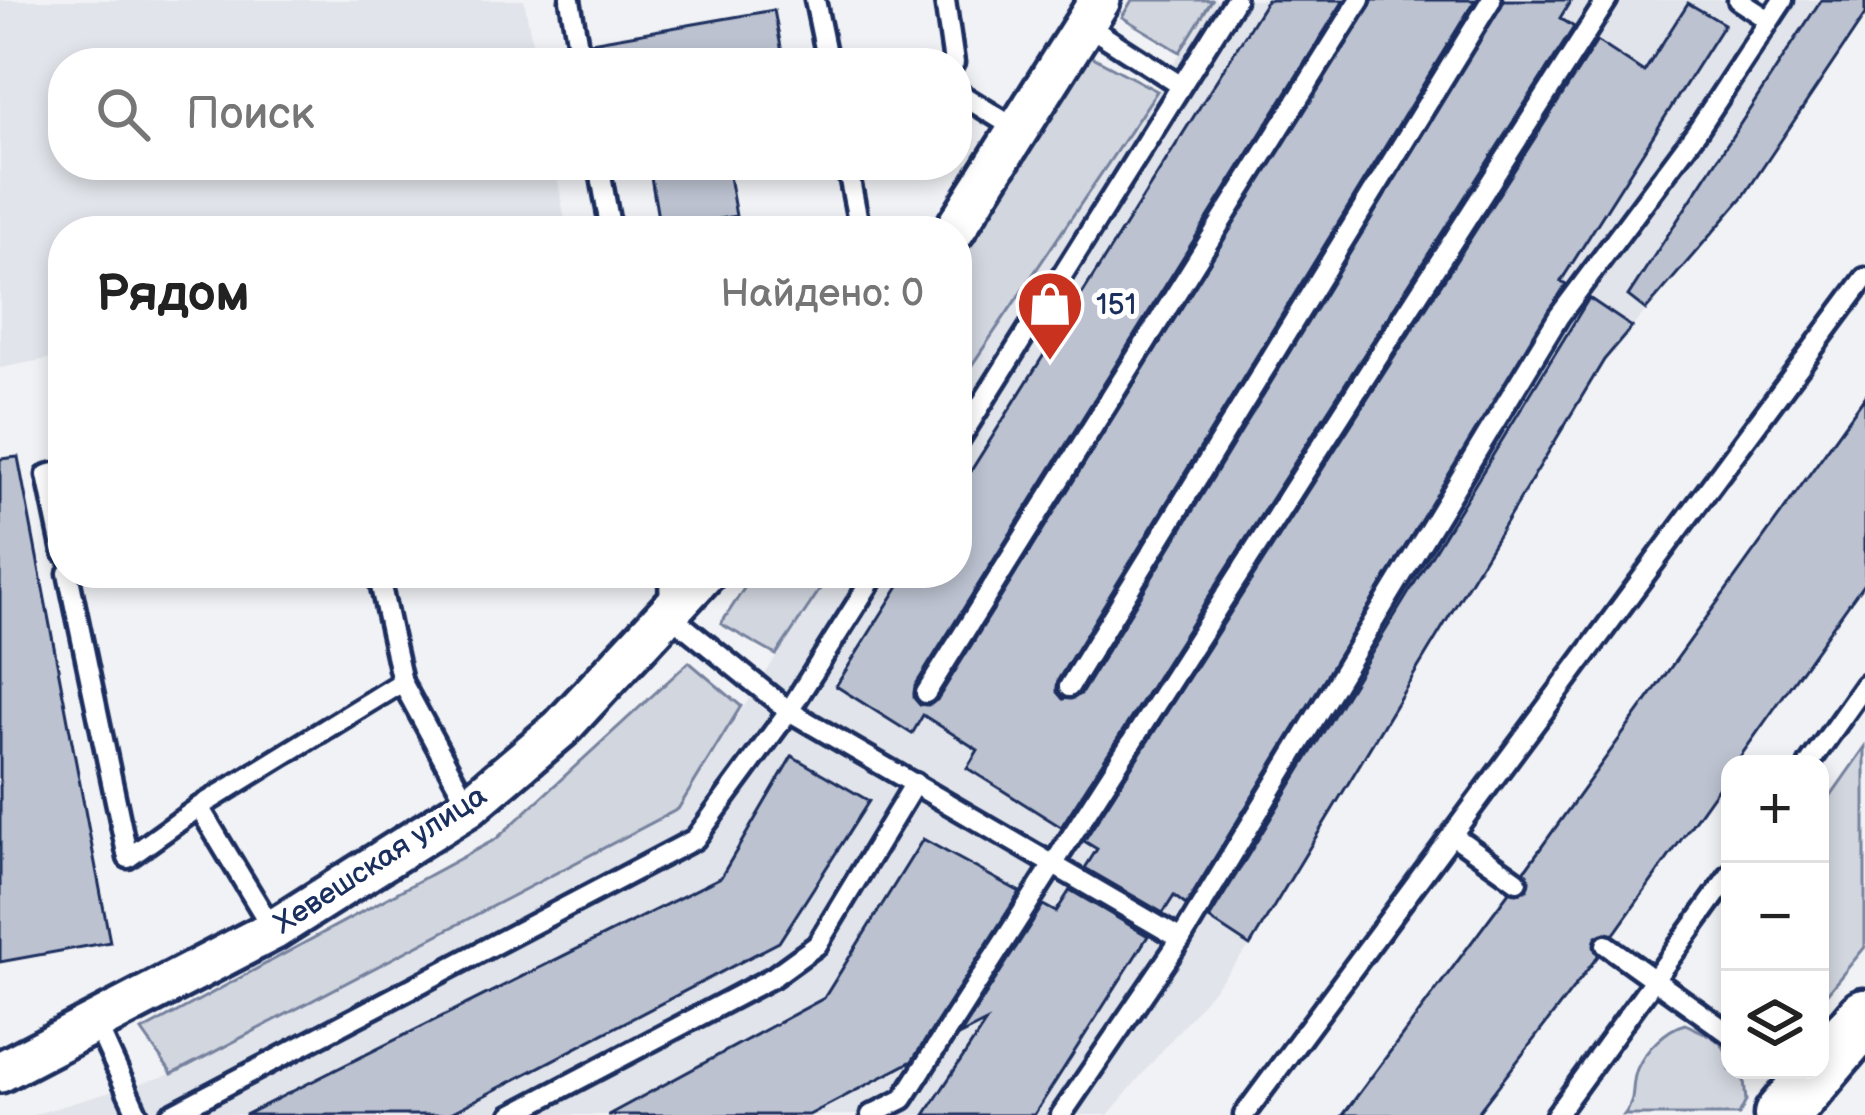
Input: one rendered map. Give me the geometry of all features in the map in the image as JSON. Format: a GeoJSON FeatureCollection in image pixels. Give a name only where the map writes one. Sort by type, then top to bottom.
{"type":"FeatureCollection","features":[{"type":"Feature","properties":{"kind":"main road"},"geometry":{"type":"LineString","coordinates":[[1794,1094],[1865,1017]]}},
{"type":"Feature","properties":{"kind":"street"},"geometry":{"type":"LineString","coordinates":[[964,216],[1093,12]]}},
{"type":"Feature","properties":{"kind":"street","name":"Хевешская улица"},"geometry":{"type":"LineString","coordinates":[[0,1072],[273,930],[469,806],[561,728],[692,588]]}},
{"type":"Feature","properties":{"kind":"lane"},"geometry":{"type":"LineString","coordinates":[[570,0],[578,48]]}},
{"type":"Feature","properties":{"kind":"lane"},"geometry":{"type":"LineString","coordinates":[[815,0],[824,48]]}},
{"type":"Feature","properties":{"kind":"lane"},"geometry":{"type":"LineString","coordinates":[[945,0],[952,48]]}},
{"type":"Feature","properties":{"kind":"lane"},"geometry":{"type":"LineString","coordinates":[[972,419],[1235,0]]}},
{"type":"Feature","properties":{"kind":"lane"},"geometry":{"type":"LineString","coordinates":[[926,693],[1360,0]]}},
{"type":"Feature","properties":{"kind":"lane"},"geometry":{"type":"LineString","coordinates":[[1069,687],[1491,0]]}},
{"type":"Feature","properties":{"kind":"lane"},"geometry":{"type":"LineString","coordinates":[[871,1115],[903,1099],[1607,0]]}},
{"type":"Feature","properties":{"kind":"lane"},"geometry":{"type":"LineString","coordinates":[[1738,0],[1769,20]]}},
{"type":"Feature","properties":{"kind":"lane"},"geometry":{"type":"LineString","coordinates":[[1061,1115],[1181,939],[1559,316],[1697,131],[1783,0]]}},
{"type":"Feature","properties":{"kind":"lane"},"geometry":{"type":"LineString","coordinates":[[1093,12],[1180,86]]}},
{"type":"Feature","properties":{"kind":"lane"},"geometry":{"type":"LineString","coordinates":[[972,99],[1018,130]]}},
{"type":"Feature","properties":{"kind":"lane"},"geometry":{"type":"LineString","coordinates":[[602,180],[608,216]]}},
{"type":"Feature","properties":{"kind":"lane"},"geometry":{"type":"LineString","coordinates":[[851,180],[857,216]]}},
{"type":"Feature","properties":{"kind":"lane"},"geometry":{"type":"LineString","coordinates":[[1244,1115],[1865,278]]}},
{"type":"Feature","properties":{"kind":"lane"},"geometry":{"type":"LineString","coordinates":[[71,588],[128,858],[199,807],[402,682]]}},
{"type":"Feature","properties":{"kind":"lane"},"geometry":{"type":"LineString","coordinates":[[381,588],[402,682],[469,806]]}},
{"type":"Feature","properties":{"kind":"lane"},"geometry":{"type":"LineString","coordinates":[[669,588],[670,615],[789,711],[1181,939]]}},
{"type":"Feature","properties":{"kind":"lane"},"geometry":{"type":"LineString","coordinates":[[170,1115],[695,838],[789,711],[866,588]]}},
{"type":"Feature","properties":{"kind":"lane"},"geometry":{"type":"LineString","coordinates":[[1815,755],[1865,685]]}},
{"type":"Feature","properties":{"kind":"lane"},"geometry":{"type":"LineString","coordinates":[[511,1115],[773,977],[817,945],[915,783]]}},
{"type":"Feature","properties":{"kind":"lane"},"geometry":{"type":"LineString","coordinates":[[199,807],[273,930]]}},
{"type":"Feature","properties":{"kind":"lane"},"geometry":{"type":"LineString","coordinates":[[1454,836],[1517,881]]}},
{"type":"Feature","properties":{"kind":"lane"},"geometry":{"type":"LineString","coordinates":[[1556,1115],[1721,888]]}},
{"type":"Feature","properties":{"kind":"lane"},"geometry":{"type":"LineString","coordinates":[[1606,945],[1721,1028]]}},
{"type":"Feature","properties":{"kind":"lane"},"geometry":{"type":"LineString","coordinates":[[97,1025],[138,1115]]}},
{"type":"Feature","properties":{"kind":"shaded area"},"geometry":{"type":"Polygon","coordinates":[[[0,0],[524,0],[533,48],[48,48],[48,180],[558,180],[564,216],[48,216],[48,359],[0,368],[0,0]]]}},
{"type":"Feature","properties":{"kind":"shaded area"},"geometry":{"type":"Polygon","coordinates":[[[1132,0],[1212,0],[1180,52],[1122,17],[1132,0]]]}},
{"type":"Feature","properties":{"kind":"shaded area"},"geometry":{"type":"Polygon","coordinates":[[[1212,0],[1865,0],[1743,197],[1603,361],[1250,946],[1108,1115],[32,1115],[172,1074],[677,809],[821,588],[972,588],[972,365],[1157,91],[1212,0]]]}},
{"type":"Feature","properties":{"kind":"shaded area"},"geometry":{"type":"Polygon","coordinates":[[[1091,56],[1157,91],[972,365],[972,238],[1091,56]]]}},
{"type":"Feature","properties":{"kind":"shaded area"},"geometry":{"type":"Polygon","coordinates":[[[744,588],[821,588],[776,655],[721,624],[744,588]]]}},
{"type":"Feature","properties":{"kind":"shaded area"},"geometry":{"type":"Polygon","coordinates":[[[689,662],[741,706],[678,809],[172,1074],[142,1031],[496,839],[689,662]]]}},
{"type":"Feature","properties":{"kind":"shaded area"},"geometry":{"type":"Polygon","coordinates":[[[1865,747],[1865,947],[1829,991],[1829,863],[1829,798],[1865,747]]]}},
{"type":"Feature","properties":{"kind":"shaded area"},"geometry":{"type":"Polygon","coordinates":[[[1685,1024],[1721,1044],[1721,1079],[1744,1079],[1746,1101],[1739,1115],[1624,1115],[1645,1055],[1685,1024]]]}},
{"type":"Feature","properties":{"kind":"building"},"geometry":{"type":"Polygon","coordinates":[[[1267,0],[1344,0],[915,686],[914,698],[920,705],[937,700],[1373,0],[1475,0],[1058,680],[1057,692],[1063,699],[1081,694],[1504,0],[1571,0],[1560,18],[1574,27],[1061,827],[967,768],[978,750],[923,715],[912,734],[836,686],[898,588],[972,588],[972,469],[1267,0]]]}},
{"type":"Feature","properties":{"kind":"building"},"geometry":{"type":"Polygon","coordinates":[[[1821,0],[1865,0],[1865,15],[1743,197],[1646,310],[1628,296],[1821,0]]]}},
{"type":"Feature","properties":{"kind":"building"},"geometry":{"type":"Polygon","coordinates":[[[1688,3],[1724,24],[1561,281],[1566,284],[1186,905],[1174,896],[1163,913],[1085,868],[1097,849],[1084,841],[1597,41],[1644,72],[1688,3]]]}},
{"type":"Feature","properties":{"kind":"building"},"geometry":{"type":"Polygon","coordinates":[[[774,10],[781,48],[592,48],[591,42],[774,10]]]}},
{"type":"Feature","properties":{"kind":"building"},"geometry":{"type":"Polygon","coordinates":[[[652,180],[730,180],[736,216],[658,216],[652,180]]]}},
{"type":"Feature","properties":{"kind":"building"},"geometry":{"type":"Polygon","coordinates":[[[1589,298],[1632,327],[1604,360],[1250,946],[1209,919],[1589,298]]]}},
{"type":"Feature","properties":{"kind":"building"},"geometry":{"type":"Polygon","coordinates":[[[1865,397],[1865,581],[1741,755],[1721,755],[1721,784],[1614,934],[1596,936],[1598,956],[1476,1115],[1343,1115],[1509,892],[1527,890],[1525,870],[1865,397]]]}},
{"type":"Feature","properties":{"kind":"building"},"geometry":{"type":"Polygon","coordinates":[[[18,457],[110,942],[0,962],[0,459],[18,457]]]}},
{"type":"Feature","properties":{"kind":"building"},"geometry":{"type":"Polygon","coordinates":[[[792,756],[869,801],[779,942],[447,1115],[245,1115],[721,877],[792,756]]]}},
{"type":"Feature","properties":{"kind":"building"},"geometry":{"type":"Polygon","coordinates":[[[923,839],[1020,892],[912,1061],[809,1115],[608,1115],[824,998],[923,839]]]}},
{"type":"Feature","properties":{"kind":"building"},"geometry":{"type":"Polygon","coordinates":[[[1070,890],[1148,936],[1034,1115],[925,1115],[986,1022],[960,1035],[1043,905],[1056,912],[1070,890]]]}},
{"type":"Feature","properties":{"kind":"place","name":"151"},"geometry":{"type":"Point","coordinates":[1050,363]}}]}
